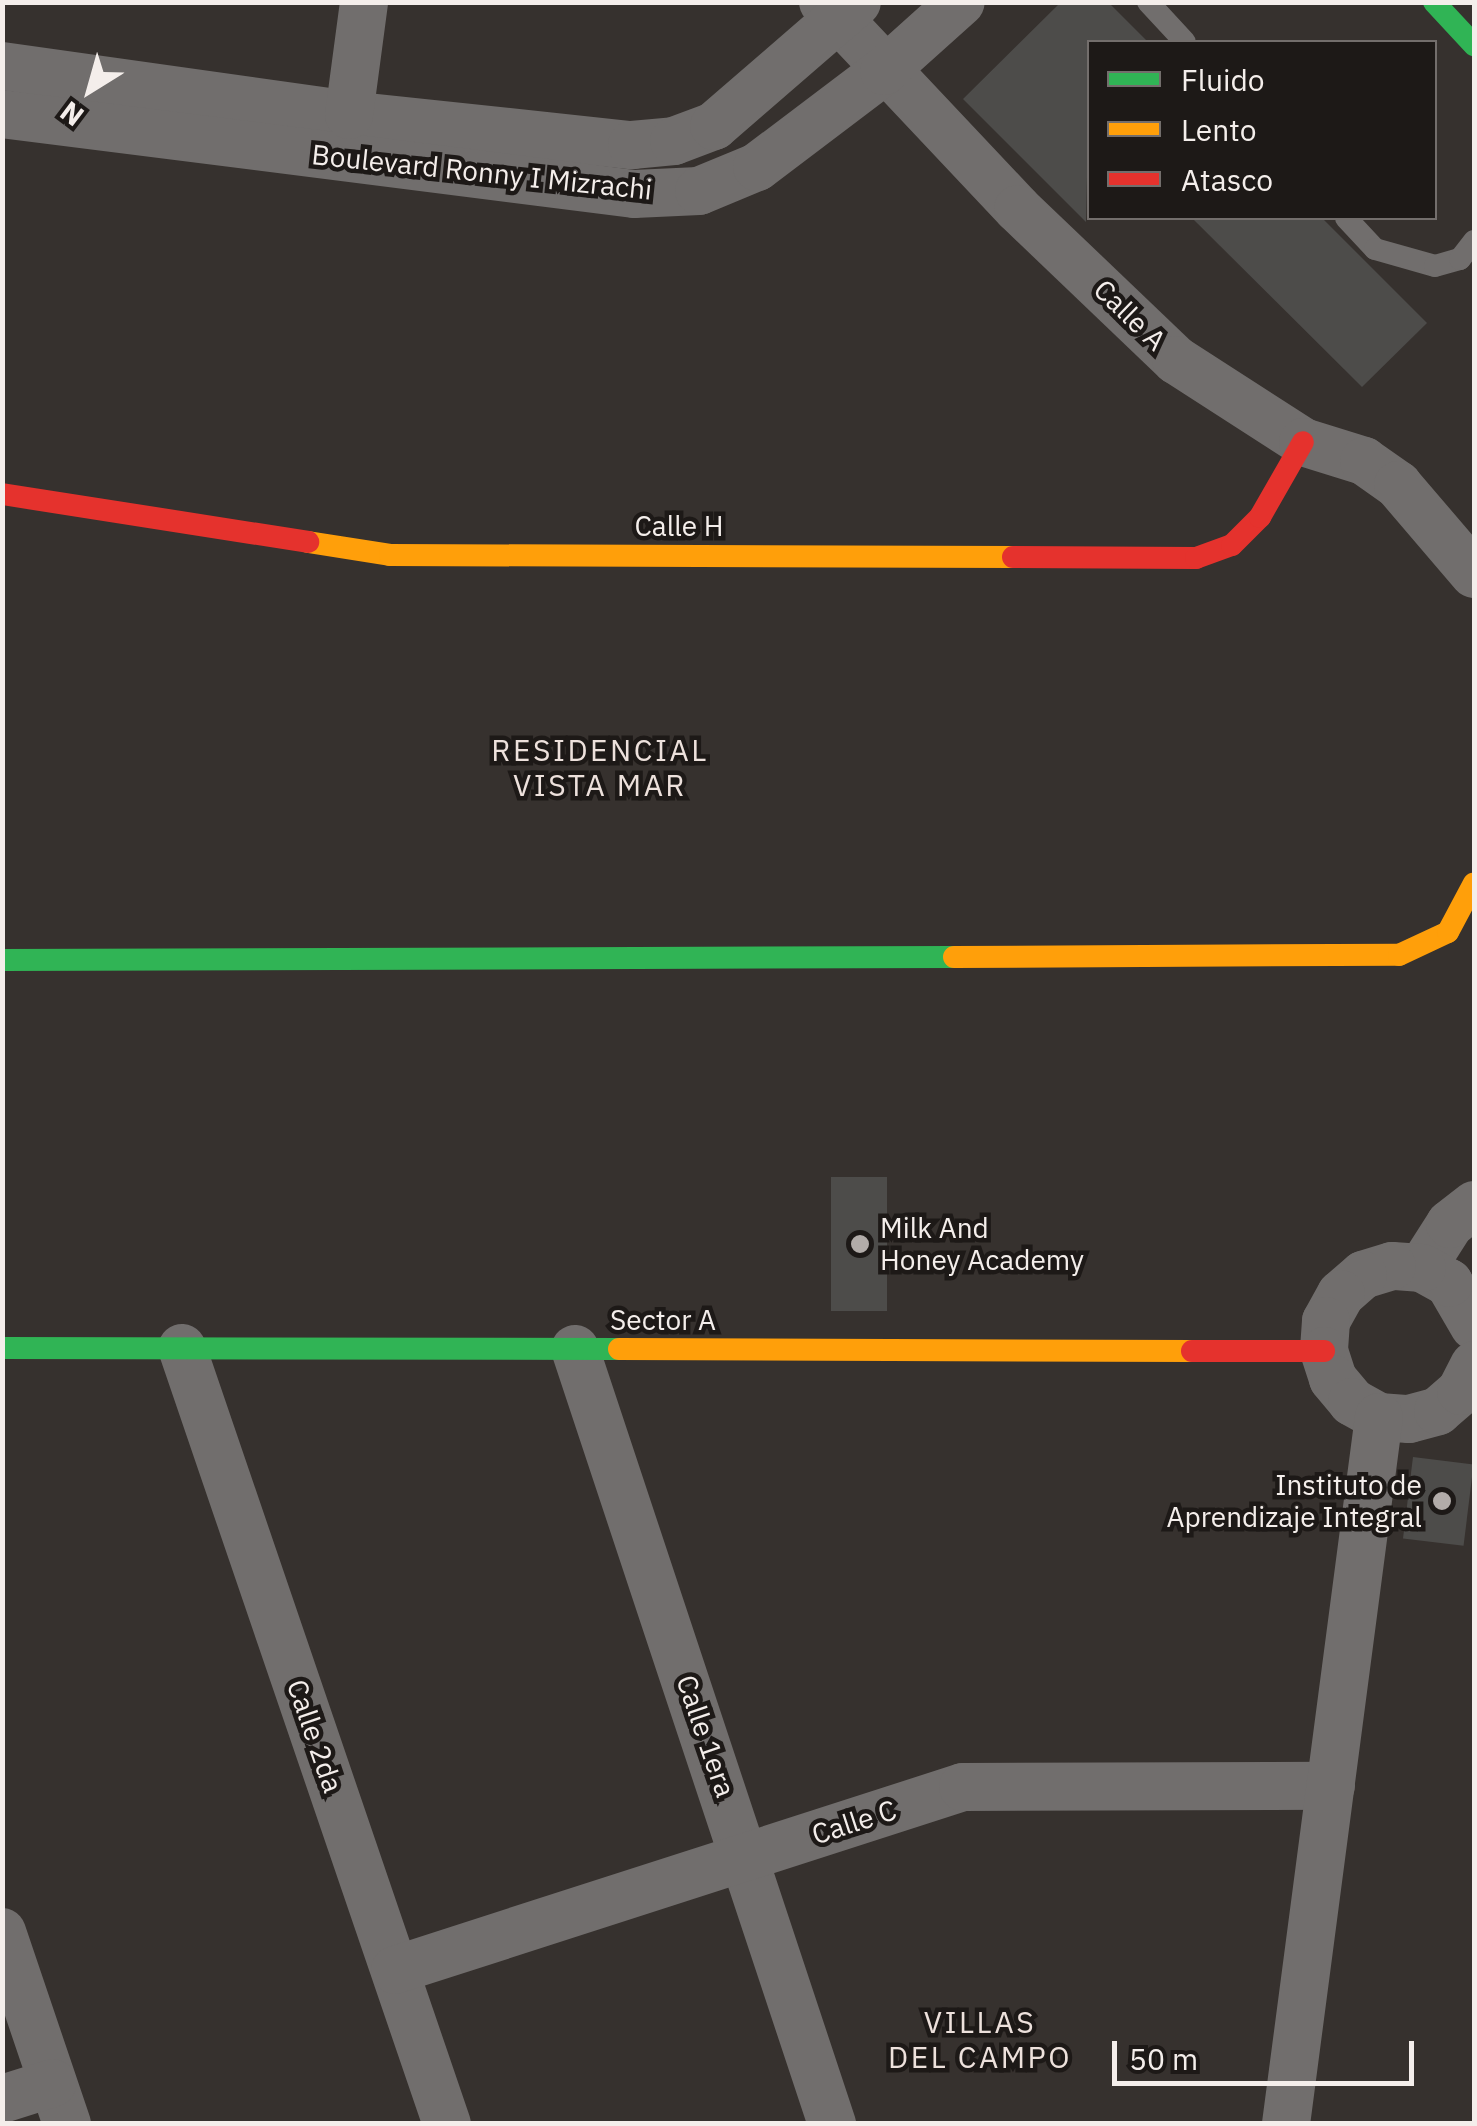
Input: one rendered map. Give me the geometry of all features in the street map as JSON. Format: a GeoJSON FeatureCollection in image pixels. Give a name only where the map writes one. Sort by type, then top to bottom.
{"type":"FeatureCollection","features":[{"type":"Feature","properties":{"kind":"street"},"geometry":{"type":"LineString","coordinates":[[349,115],[364,2]]}},
{"type":"Feature","properties":{"kind":"street","name":"Boulevard Ronny I Mizrachi"},"geometry":{"type":"LineString","coordinates":[[2,114],[634,194],[683,192],[757,167],[884,71],[961,2]]}},
{"type":"Feature","properties":{"kind":"street"},"geometry":{"type":"LineString","coordinates":[[1434,2],[1474,46]]}},
{"type":"Feature","properties":{"kind":"street","name":"Boulevard Ronny I Mizrachi"},"geometry":{"type":"LineString","coordinates":[[2,66],[349,115],[632,145],[674,142],[714,126],[839,8]]}},
{"type":"Feature","properties":{"kind":"street","name":"Calle A"},"geometry":{"type":"LineString","coordinates":[[839,8],[884,71],[1176,360],[1304,442],[1364,462],[1398,484],[1474,574]]}},
{"type":"Feature","properties":{"kind":"street","name":"Calle H"},"geometry":{"type":"LineString","coordinates":[[2,494],[390,555],[1196,558],[1232,545],[1260,517],[1304,442]]}},
{"type":"Feature","properties":{"kind":"street"},"geometry":{"type":"LineString","coordinates":[[2,960],[1399,955],[1448,932],[1474,883]]}},
{"type":"Feature","properties":{"kind":"street"},"geometry":{"type":"LineString","coordinates":[[1422,1268],[1450,1224],[1474,1205]]}},
{"type":"Feature","properties":{"kind":"street"},"geometry":{"type":"LineString","coordinates":[[1472,1310],[1449,1283],[1422,1268],[1392,1266],[1364,1275],[1341,1294],[1326,1321],[1324,1351],[1333,1379],[1352,1402],[1379,1416],[1410,1419],[1438,1410],[1461,1391],[1474,1365]]}},
{"type":"Feature","properties":{"kind":"street","name":"Sector A"},"geometry":{"type":"LineString","coordinates":[[2,1348],[1324,1351]]}},
{"type":"Feature","properties":{"kind":"street","name":"Calle 2da"},"geometry":{"type":"LineString","coordinates":[[182,1348],[448,2124]]}},
{"type":"Feature","properties":{"kind":"street","name":"Calle 1era"},"geometry":{"type":"LineString","coordinates":[[575,1350],[748,1857],[832,2124]]}},
{"type":"Feature","properties":{"kind":"street"},"geometry":{"type":"LineString","coordinates":[[1286,2124],[1379,1416]]}},
{"type":"Feature","properties":{"kind":"street","name":"Calle C"},"geometry":{"type":"LineString","coordinates":[[395,1970],[962,1787],[1330,1786]]}},
{"type":"Feature","properties":{"kind":"street"},"geometry":{"type":"LineString","coordinates":[[2,1932],[60,2103],[2,2099]]}},
{"type":"Feature","properties":{"kind":"lane"},"geometry":{"type":"LineString","coordinates":[[1148,2],[1183,40]]}},
{"type":"Feature","properties":{"kind":"lane"},"geometry":{"type":"LineString","coordinates":[[1462,2],[1474,8]]}},
{"type":"Feature","properties":{"kind":"lane"},"geometry":{"type":"LineString","coordinates":[[1348,220],[1375,249],[1435,266],[1460,258],[1474,241]]}},
{"type":"Feature","properties":{"kind":"building"},"geometry":{"type":"Polygon","coordinates":[[[1061,2],[1108,2],[1146,40],[1087,40],[1086,222],[963,99],[1061,2]]]}},
{"type":"Feature","properties":{"kind":"building"},"geometry":{"type":"Polygon","coordinates":[[[1194,220],[1324,220],[1427,323],[1362,387],[1194,220]]]}},
{"type":"Feature","properties":{"kind":"building","name":"Milk And Honey Academy"},"geometry":{"type":"Polygon","coordinates":[[[831,1177],[887,1177],[887,1311],[831,1311],[831,1177]]]}},
{"type":"Feature","properties":{"kind":"building","name":"Instituto de Aprendizaje Integral"},"geometry":{"type":"Polygon","coordinates":[[[1413,1457],[1474,1464],[1464,1546],[1403,1538],[1413,1457]]]}},
{"type":"Feature","properties":{"kind":"traffic: fast"},"geometry":{"type":"LineString","coordinates":[[1434,2],[1474,45]]}},
{"type":"Feature","properties":{"kind":"traffic: fast"},"geometry":{"type":"LineString","coordinates":[[2,960],[954,957]]}},
{"type":"Feature","properties":{"kind":"traffic: fast"},"geometry":{"type":"LineString","coordinates":[[2,1348],[619,1349]]}},
{"type":"Feature","properties":{"kind":"traffic: slow"},"geometry":{"type":"LineString","coordinates":[[308,542],[390,555],[1013,557]]}},
{"type":"Feature","properties":{"kind":"traffic: slow"},"geometry":{"type":"LineString","coordinates":[[954,957],[1399,955],[1448,932],[1474,883]]}},
{"type":"Feature","properties":{"kind":"traffic: slow"},"geometry":{"type":"LineString","coordinates":[[619,1349],[1192,1351]]}},
{"type":"Feature","properties":{"kind":"traffic: jam"},"geometry":{"type":"LineString","coordinates":[[1013,557],[1196,558],[1232,545],[1260,517],[1303,442]]}},
{"type":"Feature","properties":{"kind":"traffic: jam"},"geometry":{"type":"LineString","coordinates":[[2,494],[308,542]]}},
{"type":"Feature","properties":{"kind":"traffic: jam"},"geometry":{"type":"LineString","coordinates":[[1192,1351],[1324,1351]]}},
{"type":"Feature","properties":{"kind":"place","name":"Milk And Honey Academy"},"geometry":{"type":"Point","coordinates":[860,1244]}},
{"type":"Feature","properties":{"kind":"place","name":"Instituto de Aprendizaje Integral"},"geometry":{"type":"Point","coordinates":[1442,1501]}},
{"type":"Feature","properties":{"kind":"district","name":"RESIDENCIAL VISTA MAR"},"geometry":{"type":"Point","coordinates":[600,767]}},
{"type":"Feature","properties":{"kind":"district","name":"VILLAS DEL CAMPO"},"geometry":{"type":"Point","coordinates":[980,2039]}}]}
